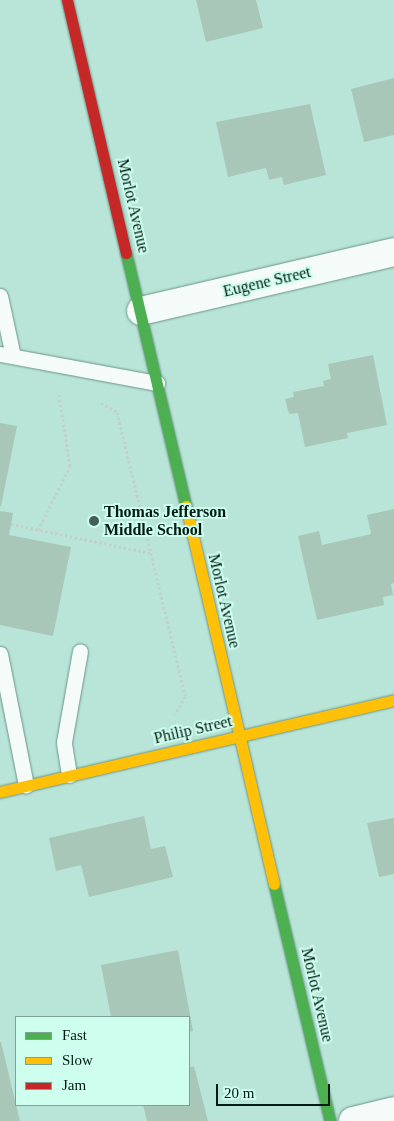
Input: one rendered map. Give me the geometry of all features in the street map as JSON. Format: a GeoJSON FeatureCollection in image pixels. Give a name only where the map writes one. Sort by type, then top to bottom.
{"type":"FeatureCollection","features":[{"type":"Feature","properties":{"kind":"street","name":"Morlot Avenue"},"geometry":{"type":"LineString","coordinates":[[68,0],[330,1121]]}},
{"type":"Feature","properties":{"kind":"street","name":"Eugene Street"},"geometry":{"type":"LineString","coordinates":[[140,311],[394,252]]}},
{"type":"Feature","properties":{"kind":"street","name":"Philip Street"},"geometry":{"type":"LineString","coordinates":[[0,792],[394,700]]}},
{"type":"Feature","properties":{"kind":"street"},"geometry":{"type":"LineString","coordinates":[[353,1121],[394,1111]]}},
{"type":"Feature","properties":{"kind":"lane"},"geometry":{"type":"LineString","coordinates":[[0,296],[7,355],[157,383]]}},
{"type":"Feature","properties":{"kind":"lane"},"geometry":{"type":"LineString","coordinates":[[69,776],[64,742],[80,651]]}},
{"type":"Feature","properties":{"kind":"lane"},"geometry":{"type":"LineString","coordinates":[[0,654],[26,786]]}},
{"type":"Feature","properties":{"kind":"path"},"geometry":{"type":"LineString","coordinates":[[51,393],[68,396]]}},
{"type":"Feature","properties":{"kind":"path"},"geometry":{"type":"LineString","coordinates":[[38,530],[70,466],[59,395]]}},
{"type":"Feature","properties":{"kind":"path"},"geometry":{"type":"LineString","coordinates":[[92,401],[100,402],[117,412],[185,696],[175,715]]}},
{"type":"Feature","properties":{"kind":"path"},"geometry":{"type":"LineString","coordinates":[[11,524],[150,553]]}},
{"type":"Feature","properties":{"kind":"building"},"geometry":{"type":"Polygon","coordinates":[[[196,0],[256,0],[263,28],[206,42],[196,0]]]}},
{"type":"Feature","properties":{"kind":"building"},"geometry":{"type":"Polygon","coordinates":[[[394,78],[394,135],[364,142],[351,89],[394,78]]]}},
{"type":"Feature","properties":{"kind":"building"},"geometry":{"type":"Polygon","coordinates":[[[310,104],[326,175],[284,185],[282,177],[269,180],[266,168],[228,177],[216,122],[310,104]]]}},
{"type":"Feature","properties":{"kind":"building"},"geometry":{"type":"Polygon","coordinates":[[[373,355],[387,425],[347,433],[348,438],[305,447],[298,413],[289,414],[285,399],[294,397],[293,392],[324,386],[323,381],[331,379],[328,364],[373,355]]]}},
{"type":"Feature","properties":{"kind":"building"},"geometry":{"type":"Polygon","coordinates":[[[0,423],[17,426],[1,506],[0,506],[0,423]]]}},
{"type":"Feature","properties":{"kind":"building"},"geometry":{"type":"Polygon","coordinates":[[[394,509],[394,583],[391,584],[393,595],[383,597],[384,605],[317,620],[298,536],[319,531],[322,545],[371,534],[367,515],[394,509]]]}},
{"type":"Feature","properties":{"kind":"building"},"geometry":{"type":"Polygon","coordinates":[[[0,511],[13,513],[9,535],[71,547],[53,636],[0,625],[0,511]]]}},
{"type":"Feature","properties":{"kind":"building"},"geometry":{"type":"Polygon","coordinates":[[[144,816],[151,849],[165,846],[173,877],[89,897],[81,865],[56,871],[49,838],[144,816]]]}},
{"type":"Feature","properties":{"kind":"building"},"geometry":{"type":"Polygon","coordinates":[[[394,818],[394,874],[379,877],[367,823],[394,818]]]}},
{"type":"Feature","properties":{"kind":"building"},"geometry":{"type":"Polygon","coordinates":[[[178,950],[193,1031],[190,1032],[190,1016],[111,1016],[101,965],[178,950]]]}},
{"type":"Feature","properties":{"kind":"building"},"geometry":{"type":"Polygon","coordinates":[[[0,1042],[1,1042],[20,1121],[0,1121],[0,1042]]]}},
{"type":"Feature","properties":{"kind":"building"},"geometry":{"type":"Polygon","coordinates":[[[194,1066],[208,1121],[147,1121],[143,1106],[190,1106],[190,1068],[194,1066]]]}},
{"type":"Feature","properties":{"kind":"traffic: fast"},"geometry":{"type":"LineString","coordinates":[[126,253],[186,506]]}},
{"type":"Feature","properties":{"kind":"traffic: fast"},"geometry":{"type":"LineString","coordinates":[[274,884],[330,1121]]}},
{"type":"Feature","properties":{"kind":"traffic: slow"},"geometry":{"type":"LineString","coordinates":[[186,506],[274,884]]}},
{"type":"Feature","properties":{"kind":"traffic: slow"},"geometry":{"type":"LineString","coordinates":[[0,792],[394,700]]}},
{"type":"Feature","properties":{"kind":"traffic: jam"},"geometry":{"type":"LineString","coordinates":[[67,0],[126,253]]}},
{"type":"Feature","properties":{"kind":"place","name":"Thomas Jefferson Middle School"},"geometry":{"type":"Point","coordinates":[94,521]}}]}
